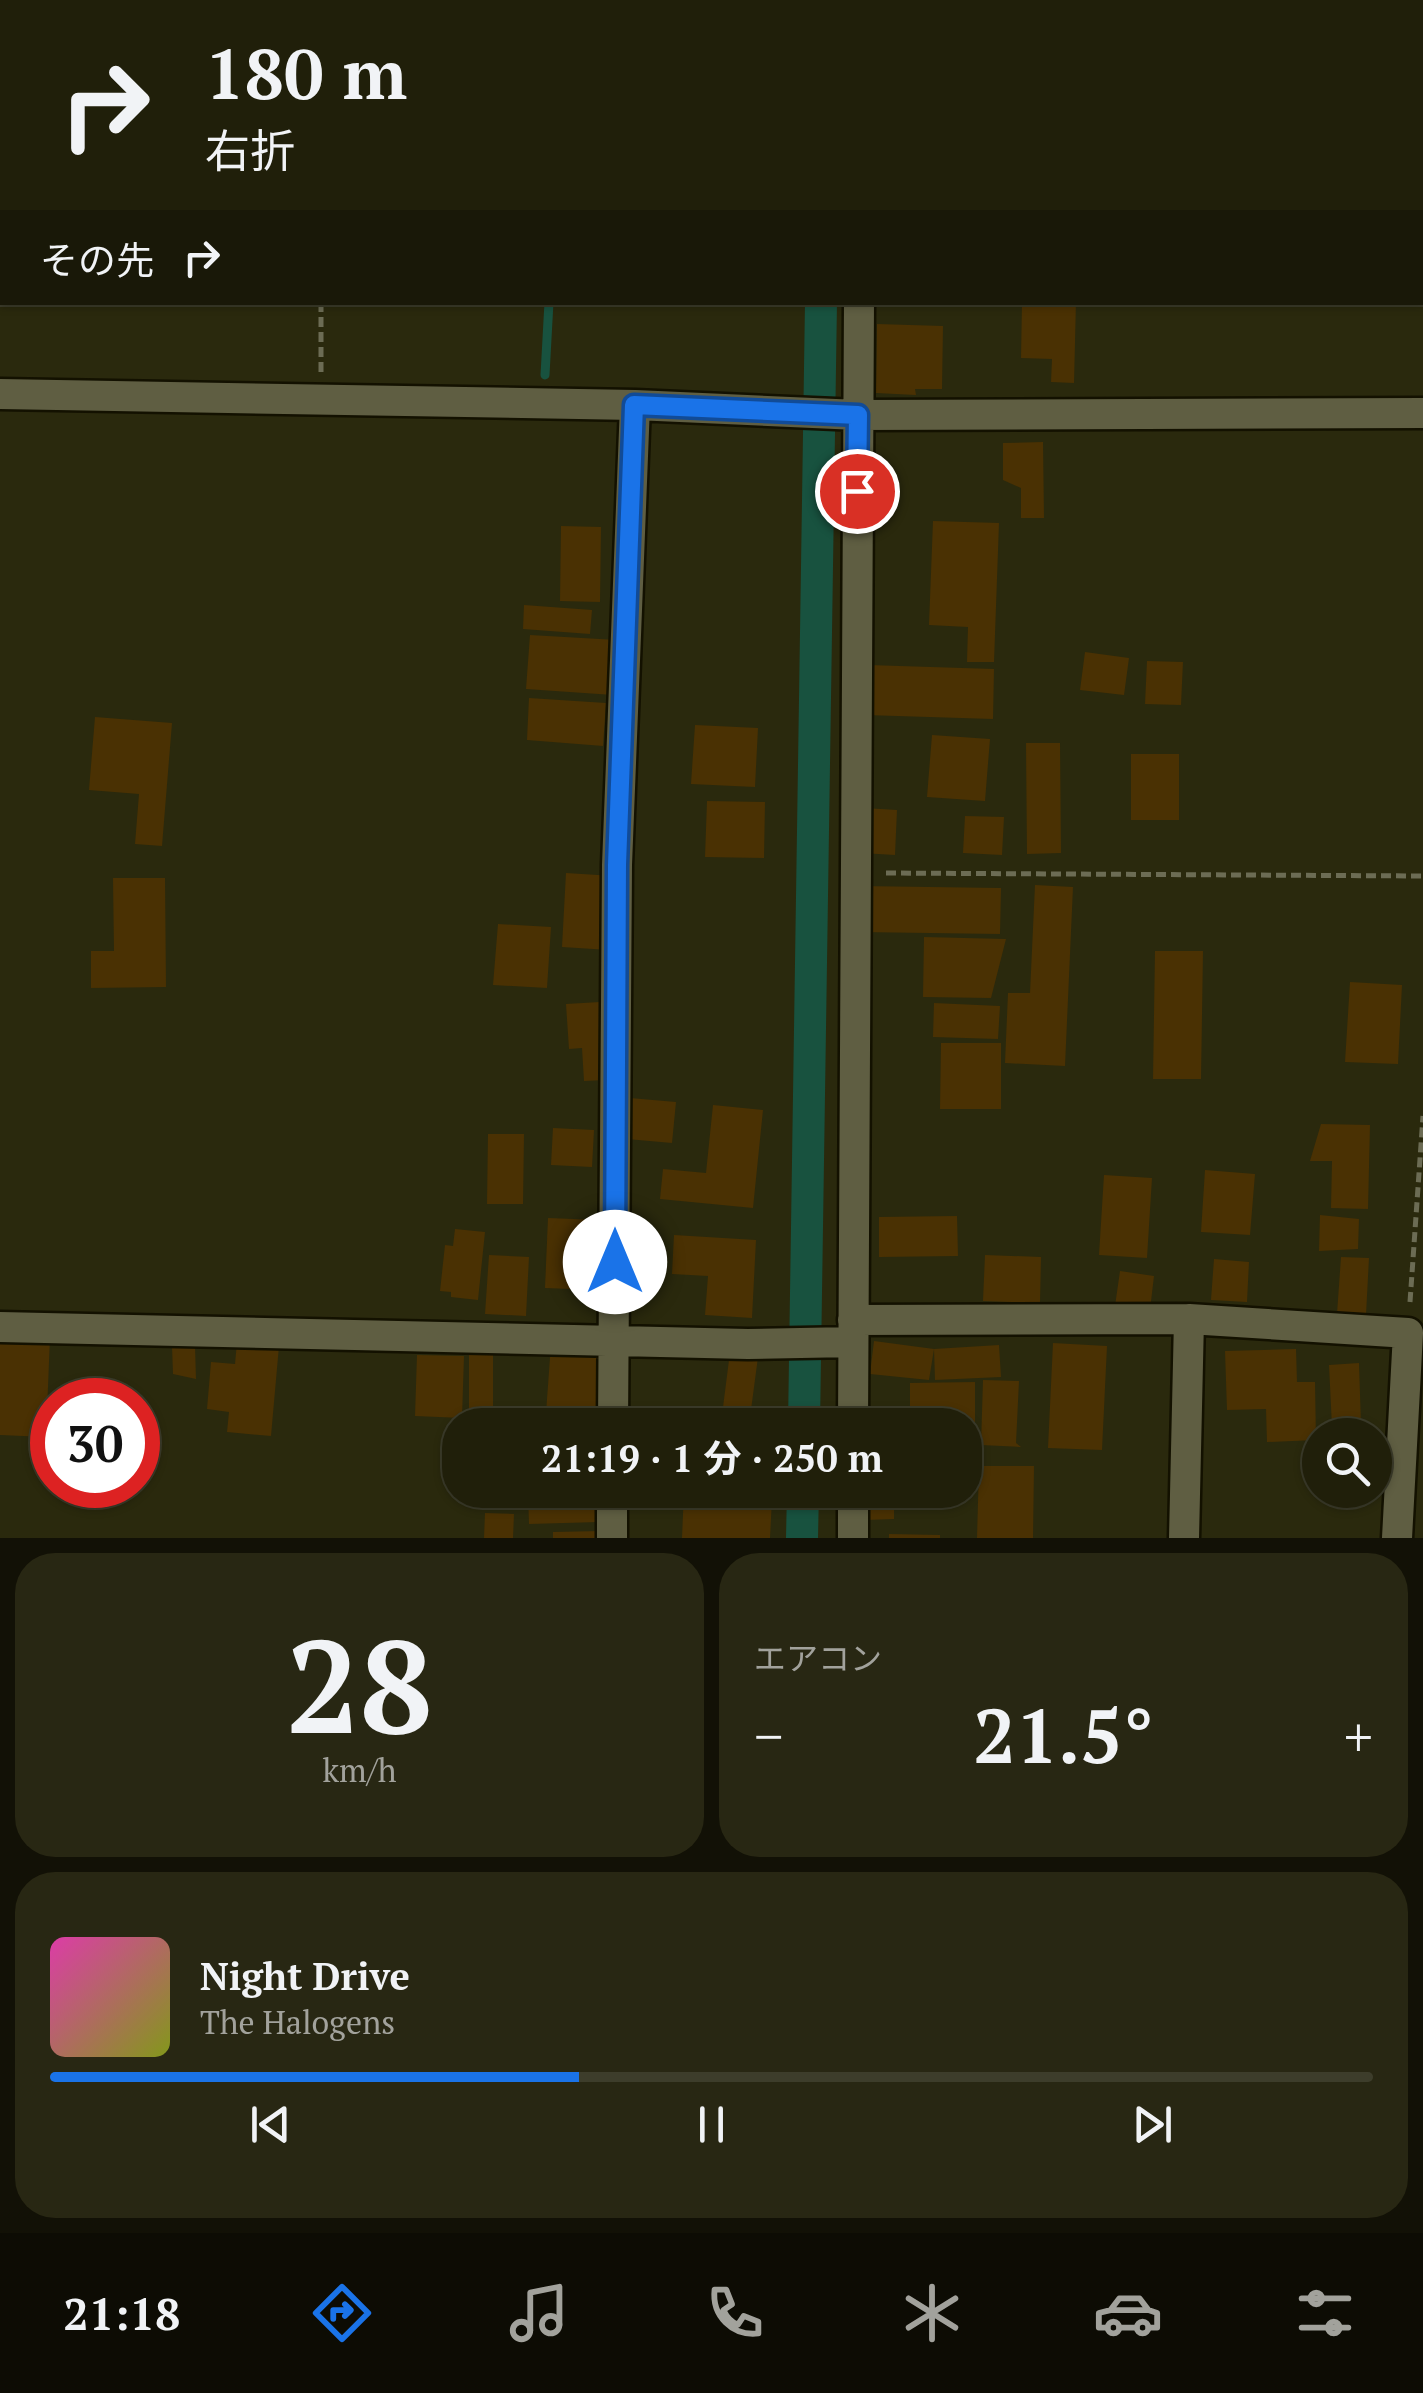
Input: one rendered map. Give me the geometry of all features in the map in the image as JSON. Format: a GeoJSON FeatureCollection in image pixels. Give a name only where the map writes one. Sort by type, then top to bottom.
{"type":"FeatureCollection","features":[{"type":"Feature","properties":{"kind":"street"},"geometry":{"type":"LineString","coordinates":[[851,1408],[846,1335],[854,873],[853,414],[860,305]]}},
{"type":"Feature","properties":{"kind":"street"},"geometry":{"type":"LineString","coordinates":[[0,394],[634,405],[853,414],[1423,414]]}},
{"type":"Feature","properties":{"kind":"street"},"geometry":{"type":"LineString","coordinates":[[613,1408],[617,865],[634,405]]}},
{"type":"Feature","properties":{"kind":"street"},"geometry":{"type":"LineString","coordinates":[[0,1327],[786,1343],[846,1335],[1188,1318],[1408,1332],[1396,1538]]}},
{"type":"Feature","properties":{"kind":"street"},"geometry":{"type":"LineString","coordinates":[[1184,1538],[1188,1318]]}},
{"type":"Feature","properties":{"kind":"street"},"geometry":{"type":"LineString","coordinates":[[612,1508],[612,1538]]}},
{"type":"Feature","properties":{"kind":"street"},"geometry":{"type":"LineString","coordinates":[[853,1508],[854,1538]]}},
{"type":"Feature","properties":{"kind":"path"},"geometry":{"type":"LineString","coordinates":[[320,400],[321,305]]}},
{"type":"Feature","properties":{"kind":"path"},"geometry":{"type":"LineString","coordinates":[[854,873],[1423,876]]}},
{"type":"Feature","properties":{"kind":"path"},"geometry":{"type":"LineString","coordinates":[[1408,1332],[1423,1116]]}},
{"type":"Feature","properties":{"kind":"building"},"geometry":{"type":"Polygon","coordinates":[[[1022,305],[1076,305],[1074,383],[1051,382],[1052,359],[1021,358],[1022,305]]]}},
{"type":"Feature","properties":{"kind":"building"},"geometry":{"type":"Polygon","coordinates":[[[877,324],[943,326],[942,389],[915,389],[916,395],[876,393],[877,324]]]}},
{"type":"Feature","properties":{"kind":"building"},"geometry":{"type":"Polygon","coordinates":[[[1043,442],[1044,518],[1021,518],[1021,488],[1003,480],[1003,443],[1043,442]]]}},
{"type":"Feature","properties":{"kind":"building"},"geometry":{"type":"Polygon","coordinates":[[[933,521],[999,523],[994,662],[967,662],[968,627],[929,625],[933,521]]]}},
{"type":"Feature","properties":{"kind":"building"},"geometry":{"type":"Polygon","coordinates":[[[561,526],[601,527],[600,602],[560,601],[561,526]]]}},
{"type":"Feature","properties":{"kind":"building"},"geometry":{"type":"Polygon","coordinates":[[[524,605],[592,610],[590,634],[523,629],[524,605]]]}},
{"type":"Feature","properties":{"kind":"building"},"geometry":{"type":"Polygon","coordinates":[[[530,635],[617,640],[613,695],[526,689],[530,635]]]}},
{"type":"Feature","properties":{"kind":"building"},"geometry":{"type":"Polygon","coordinates":[[[1085,652],[1129,658],[1124,695],[1080,690],[1085,652]]]}},
{"type":"Feature","properties":{"kind":"building"},"geometry":{"type":"Polygon","coordinates":[[[1147,661],[1183,662],[1181,705],[1145,704],[1147,661]]]}},
{"type":"Feature","properties":{"kind":"building"},"geometry":{"type":"Polygon","coordinates":[[[868,665],[994,669],[993,719],[865,715],[868,665]]]}},
{"type":"Feature","properties":{"kind":"building"},"geometry":{"type":"Polygon","coordinates":[[[529,698],[606,703],[603,746],[527,740],[529,698]]]}},
{"type":"Feature","properties":{"kind":"building"},"geometry":{"type":"Polygon","coordinates":[[[95,717],[172,723],[162,846],[135,844],[139,794],[89,790],[95,717]]]}},
{"type":"Feature","properties":{"kind":"building"},"geometry":{"type":"Polygon","coordinates":[[[695,725],[758,728],[755,787],[691,784],[695,725]]]}},
{"type":"Feature","properties":{"kind":"building"},"geometry":{"type":"Polygon","coordinates":[[[932,735],[990,739],[985,801],[927,797],[932,735]]]}},
{"type":"Feature","properties":{"kind":"building"},"geometry":{"type":"Polygon","coordinates":[[[1026,743],[1060,743],[1061,853],[1027,854],[1026,743]]]}},
{"type":"Feature","properties":{"kind":"building"},"geometry":{"type":"Polygon","coordinates":[[[1131,754],[1179,754],[1179,820],[1131,820],[1131,754]]]}},
{"type":"Feature","properties":{"kind":"building"},"geometry":{"type":"Polygon","coordinates":[[[707,801],[765,802],[764,858],[705,857],[707,801]]]}},
{"type":"Feature","properties":{"kind":"building"},"geometry":{"type":"Polygon","coordinates":[[[864,808],[897,810],[895,855],[861,853],[864,808]]]}},
{"type":"Feature","properties":{"kind":"building"},"geometry":{"type":"Polygon","coordinates":[[[965,816],[1004,817],[1002,855],[963,853],[965,816]]]}},
{"type":"Feature","properties":{"kind":"building"},"geometry":{"type":"Polygon","coordinates":[[[566,873],[614,876],[609,950],[562,947],[566,873]]]}},
{"type":"Feature","properties":{"kind":"building"},"geometry":{"type":"Polygon","coordinates":[[[113,878],[165,878],[166,987],[91,988],[91,951],[114,951],[113,878]]]}},
{"type":"Feature","properties":{"kind":"building"},"geometry":{"type":"Polygon","coordinates":[[[1035,885],[1073,887],[1065,1066],[1005,1063],[1008,993],[1030,993],[1035,885]]]}},
{"type":"Feature","properties":{"kind":"building"},"geometry":{"type":"Polygon","coordinates":[[[859,886],[1001,888],[1000,934],[859,932],[859,886]]]}},
{"type":"Feature","properties":{"kind":"building"},"geometry":{"type":"Polygon","coordinates":[[[498,924],[551,927],[547,988],[493,985],[498,924]]]}},
{"type":"Feature","properties":{"kind":"building"},"geometry":{"type":"Polygon","coordinates":[[[924,937],[1006,939],[991,998],[923,997],[924,937]]]}},
{"type":"Feature","properties":{"kind":"building"},"geometry":{"type":"Polygon","coordinates":[[[1155,951],[1203,951],[1201,1079],[1153,1079],[1155,951]]]}},
{"type":"Feature","properties":{"kind":"building"},"geometry":{"type":"Polygon","coordinates":[[[1350,982],[1402,985],[1398,1064],[1345,1062],[1350,982]]]}},
{"type":"Feature","properties":{"kind":"building"},"geometry":{"type":"Polygon","coordinates":[[[600,1002],[605,1080],[584,1081],[582,1048],[569,1049],[566,1004],[600,1002]]]}},
{"type":"Feature","properties":{"kind":"building"},"geometry":{"type":"Polygon","coordinates":[[[934,1003],[1000,1006],[998,1039],[933,1037],[934,1003]]]}},
{"type":"Feature","properties":{"kind":"building"},"geometry":{"type":"Polygon","coordinates":[[[941,1043],[1001,1043],[1001,1109],[940,1109],[941,1043]]]}},
{"type":"Feature","properties":{"kind":"building"},"geometry":{"type":"Polygon","coordinates":[[[630,1098],[676,1102],[672,1143],[627,1139],[630,1098]]]}},
{"type":"Feature","properties":{"kind":"building"},"geometry":{"type":"Polygon","coordinates":[[[713,1105],[763,1110],[753,1208],[660,1199],[663,1169],[706,1173],[713,1105]]]}},
{"type":"Feature","properties":{"kind":"building"},"geometry":{"type":"Polygon","coordinates":[[[1321,1124],[1370,1125],[1368,1209],[1331,1208],[1332,1161],[1310,1161],[1321,1124]]]}},
{"type":"Feature","properties":{"kind":"building"},"geometry":{"type":"Polygon","coordinates":[[[553,1128],[594,1130],[592,1167],[551,1165],[553,1128]]]}},
{"type":"Feature","properties":{"kind":"building"},"geometry":{"type":"Polygon","coordinates":[[[488,1134],[524,1134],[523,1204],[487,1204],[488,1134]]]}},
{"type":"Feature","properties":{"kind":"building"},"geometry":{"type":"Polygon","coordinates":[[[1205,1170],[1255,1174],[1250,1235],[1201,1232],[1205,1170]]]}},
{"type":"Feature","properties":{"kind":"building"},"geometry":{"type":"Polygon","coordinates":[[[1104,1175],[1152,1178],[1147,1258],[1099,1255],[1104,1175]]]}},
{"type":"Feature","properties":{"kind":"building"},"geometry":{"type":"Polygon","coordinates":[[[1320,1215],[1359,1219],[1358,1249],[1319,1251],[1320,1215]]]}},
{"type":"Feature","properties":{"kind":"building"},"geometry":{"type":"Polygon","coordinates":[[[957,1216],[958,1256],[879,1257],[879,1217],[957,1216]]]}},
{"type":"Feature","properties":{"kind":"building"},"geometry":{"type":"Polygon","coordinates":[[[548,1218],[599,1220],[597,1290],[545,1288],[548,1218]]]}},
{"type":"Feature","properties":{"kind":"building"},"geometry":{"type":"Polygon","coordinates":[[[455,1229],[485,1232],[478,1300],[451,1297],[451,1292],[440,1291],[445,1245],[453,1246],[455,1229]]]}},
{"type":"Feature","properties":{"kind":"building"},"geometry":{"type":"Polygon","coordinates":[[[674,1235],[756,1240],[752,1318],[705,1315],[708,1276],[672,1274],[674,1235]]]}},
{"type":"Feature","properties":{"kind":"building"},"geometry":{"type":"Polygon","coordinates":[[[489,1255],[529,1257],[526,1316],[485,1314],[489,1255]]]}},
{"type":"Feature","properties":{"kind":"building"},"geometry":{"type":"Polygon","coordinates":[[[985,1255],[1041,1257],[1040,1303],[983,1301],[985,1255]]]}},
{"type":"Feature","properties":{"kind":"building"},"geometry":{"type":"Polygon","coordinates":[[[1341,1257],[1369,1258],[1366,1315],[1337,1314],[1341,1257]]]}},
{"type":"Feature","properties":{"kind":"building"},"geometry":{"type":"Polygon","coordinates":[[[1214,1259],[1249,1262],[1247,1302],[1211,1300],[1214,1259]]]}},
{"type":"Feature","properties":{"kind":"building"},"geometry":{"type":"Polygon","coordinates":[[[1120,1271],[1154,1276],[1150,1310],[1115,1306],[1120,1271]]]}},
{"type":"Feature","properties":{"kind":"building"},"geometry":{"type":"Polygon","coordinates":[[[0,1335],[50,1337],[48,1378],[30,1378],[30,1436],[0,1435],[0,1335]]]}},
{"type":"Feature","properties":{"kind":"building"},"geometry":{"type":"Polygon","coordinates":[[[874,1341],[934,1349],[929,1380],[870,1374],[874,1341]]]}},
{"type":"Feature","properties":{"kind":"building"},"geometry":{"type":"Polygon","coordinates":[[[237,1342],[279,1346],[271,1436],[227,1432],[229,1412],[207,1409],[211,1362],[235,1364],[237,1342]]]}},
{"type":"Feature","properties":{"kind":"building"},"geometry":{"type":"Polygon","coordinates":[[[1053,1343],[1107,1346],[1102,1450],[1048,1448],[1053,1343]]]}},
{"type":"Feature","properties":{"kind":"building"},"geometry":{"type":"Polygon","coordinates":[[[551,1344],[602,1348],[598,1408],[546,1408],[551,1344]]]}},
{"type":"Feature","properties":{"kind":"building"},"geometry":{"type":"Polygon","coordinates":[[[999,1345],[1001,1377],[935,1380],[934,1349],[999,1345]]]}},
{"type":"Feature","properties":{"kind":"building"},"geometry":{"type":"Polygon","coordinates":[[[172,1346],[195,1346],[196,1379],[173,1374],[172,1346]]]}},
{"type":"Feature","properties":{"kind":"building"},"geometry":{"type":"Polygon","coordinates":[[[1296,1349],[1297,1382],[1315,1382],[1316,1418],[1302,1418],[1302,1441],[1267,1442],[1266,1409],[1227,1410],[1225,1351],[1296,1349]]]}},
{"type":"Feature","properties":{"kind":"building"},"geometry":{"type":"Polygon","coordinates":[[[493,1350],[493,1408],[469,1408],[469,1352],[493,1350]]]}},
{"type":"Feature","properties":{"kind":"building"},"geometry":{"type":"Polygon","coordinates":[[[417,1355],[464,1356],[462,1408],[442,1408],[442,1417],[415,1416],[417,1355]]]}},
{"type":"Feature","properties":{"kind":"building"},"geometry":{"type":"Polygon","coordinates":[[[758,1357],[751,1408],[723,1408],[729,1360],[758,1357]]]}},
{"type":"Feature","properties":{"kind":"building"},"geometry":{"type":"Polygon","coordinates":[[[1359,1363],[1361,1418],[1332,1418],[1329,1365],[1359,1363]]]}},
{"type":"Feature","properties":{"kind":"building"},"geometry":{"type":"Polygon","coordinates":[[[983,1380],[1019,1381],[1016,1443],[1021,1447],[982,1445],[983,1380]]]}},
{"type":"Feature","properties":{"kind":"building"},"geometry":{"type":"Polygon","coordinates":[[[975,1382],[975,1408],[910,1408],[910,1383],[975,1382]]]}},
{"type":"Feature","properties":{"kind":"building"},"geometry":{"type":"Polygon","coordinates":[[[982,1466],[1034,1466],[1033,1538],[977,1538],[982,1466]]]}},
{"type":"Feature","properties":{"kind":"building"},"geometry":{"type":"Polygon","coordinates":[[[528,1508],[599,1508],[599,1522],[529,1524],[528,1508]]]}},
{"type":"Feature","properties":{"kind":"building"},"geometry":{"type":"Polygon","coordinates":[[[683,1508],[772,1508],[770,1538],[682,1538],[683,1508]]]}},
{"type":"Feature","properties":{"kind":"building"},"geometry":{"type":"Polygon","coordinates":[[[865,1508],[894,1508],[894,1519],[865,1520],[865,1508]]]}},
{"type":"Feature","properties":{"kind":"building"},"geometry":{"type":"Polygon","coordinates":[[[485,1513],[514,1514],[513,1538],[484,1538],[485,1513]]]}},
{"type":"Feature","properties":{"kind":"building"},"geometry":{"type":"Polygon","coordinates":[[[601,1531],[598,1538],[553,1538],[553,1532],[601,1531]]]}},
{"type":"Feature","properties":{"kind":"building"},"geometry":{"type":"Polygon","coordinates":[[[889,1534],[940,1535],[940,1538],[889,1538],[889,1534]]]}},
{"type":"Feature","properties":{"kind":"waterway"},"geometry":{"type":"LineString","coordinates":[[545,375],[549,305]]}},
{"type":"Feature","properties":{"kind":"waterway"},"geometry":{"type":"LineString","coordinates":[[804,1408],[821,305]]}},
{"type":"Feature","properties":{"kind":"waterway"},"geometry":{"type":"LineString","coordinates":[[802,1538],[803,1508]]}},
{"type":"Feature","properties":{"kind":"route"},"geometry":{"type":"LineString","coordinates":[[615,1262],[617,865],[634,405],[858,415],[857,491]]}}]}
